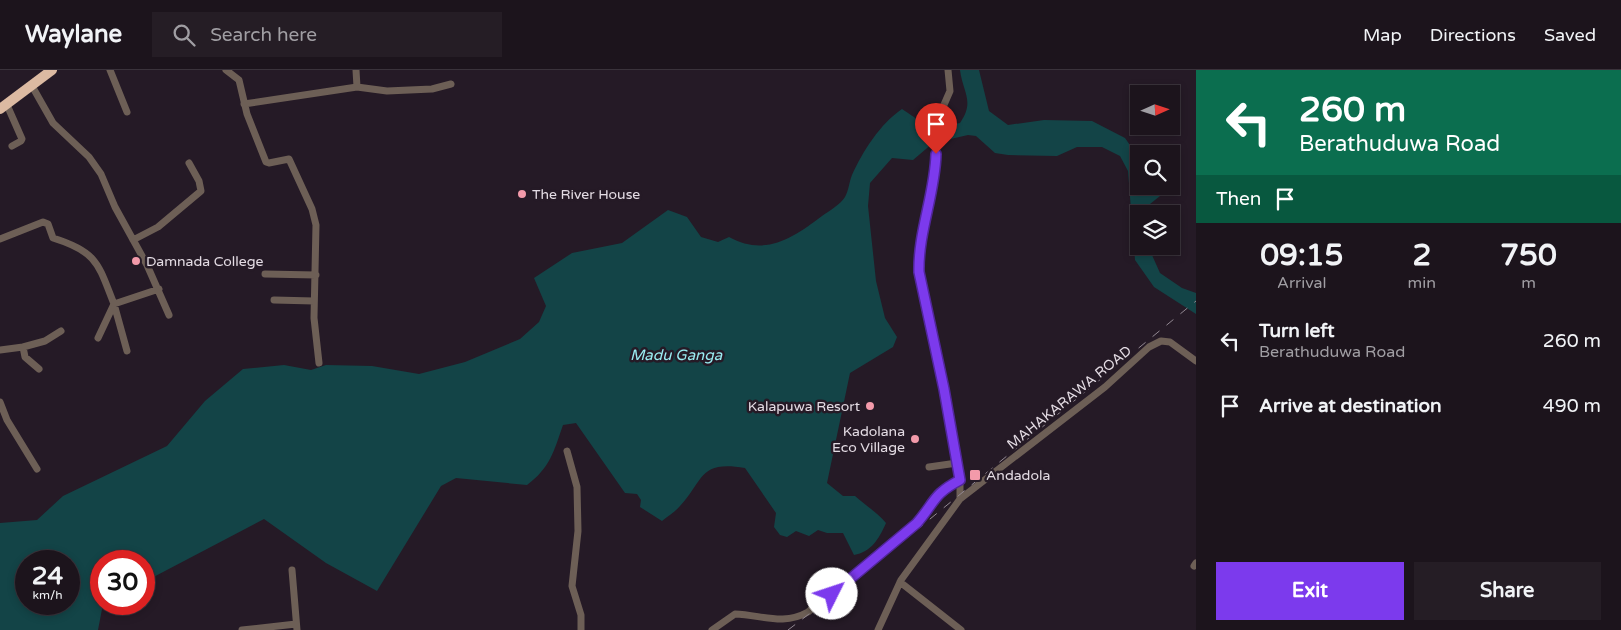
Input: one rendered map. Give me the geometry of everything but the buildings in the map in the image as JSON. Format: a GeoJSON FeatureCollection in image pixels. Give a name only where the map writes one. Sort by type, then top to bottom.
{"type":"FeatureCollection","features":[{"type":"Feature","properties":{"kind":"highway"},"geometry":{"type":"LineString","coordinates":[[4,107],[52,70]]}},
{"type":"Feature","properties":{"kind":"street"},"geometry":{"type":"LineString","coordinates":[[110,70],[127,112]]}},
{"type":"Feature","properties":{"kind":"street"},"geometry":{"type":"LineString","coordinates":[[226,70],[240,80],[244,104],[266,162],[289,159],[312,209],[316,225],[314,301],[319,363]]}},
{"type":"Feature","properties":{"kind":"street"},"geometry":{"type":"LineString","coordinates":[[356,70],[357,87]]}},
{"type":"Feature","properties":{"kind":"street"},"geometry":{"type":"LineString","coordinates":[[878,630],[900,582],[960,499],[960,480],[944,389],[919,272],[919,258],[936,170],[936,123],[950,91],[948,70]]}},
{"type":"Feature","properties":{"kind":"street"},"geometry":{"type":"LineString","coordinates":[[244,104],[357,87],[387,91],[432,89],[450,84]]}},
{"type":"Feature","properties":{"kind":"street"},"geometry":{"type":"LineString","coordinates":[[32,86],[53,123],[89,157],[101,174],[106,189],[159,289],[169,315]]}},
{"type":"Feature","properties":{"kind":"street"},"geometry":{"type":"LineString","coordinates":[[4,107],[22,139],[19,143],[12,146]]}},
{"type":"Feature","properties":{"kind":"street"},"geometry":{"type":"LineString","coordinates":[[133,240],[158,227],[201,191],[199,180],[189,162]]}},
{"type":"Feature","properties":{"kind":"street"},"geometry":{"type":"LineString","coordinates":[[0,239],[43,222],[48,224],[54,238],[79,247],[96,262],[114,304],[128,351]]}},
{"type":"Feature","properties":{"kind":"street"},"geometry":{"type":"LineString","coordinates":[[265,274],[316,274]]}},
{"type":"Feature","properties":{"kind":"street"},"geometry":{"type":"LineString","coordinates":[[98,338],[114,304],[159,289]]}},
{"type":"Feature","properties":{"kind":"street"},"geometry":{"type":"LineString","coordinates":[[274,300],[314,301]]}},
{"type":"Feature","properties":{"kind":"street"},"geometry":{"type":"LineString","coordinates":[[0,350],[23,347],[45,341],[61,331]]}},
{"type":"Feature","properties":{"kind":"street","name":"MAHAKARAWA ROAD"},"geometry":{"type":"LineString","coordinates":[[960,499],[1105,387],[1161,340],[1170,342],[1196,361]]}},
{"type":"Feature","properties":{"kind":"street"},"geometry":{"type":"LineString","coordinates":[[23,347],[25,357],[39,369]]}},
{"type":"Feature","properties":{"kind":"street"},"geometry":{"type":"LineString","coordinates":[[0,402],[7,420],[37,469]]}},
{"type":"Feature","properties":{"kind":"street"},"geometry":{"type":"LineString","coordinates":[[567,450],[577,487],[578,531],[572,586],[581,615],[581,630]]}},
{"type":"Feature","properties":{"kind":"street"},"geometry":{"type":"LineString","coordinates":[[929,467],[957,463]]}},
{"type":"Feature","properties":{"kind":"street"},"geometry":{"type":"LineString","coordinates":[[712,630],[735,614],[785,620],[795,619],[808,612],[917,523],[926,514],[931,501],[947,487],[960,480]]}},
{"type":"Feature","properties":{"kind":"street"},"geometry":{"type":"LineString","coordinates":[[242,630],[256,627],[296,627],[292,570]]}},
{"type":"Feature","properties":{"kind":"street"},"geometry":{"type":"LineString","coordinates":[[900,582],[961,630]]}},
{"type":"Feature","properties":{"kind":"water","name":"Madu Ganga"},"geometry":{"type":"Polygon","coordinates":[[[960,70],[979,70],[989,111],[1008,125],[1044,120],[1092,121],[1125,138],[1130,145],[1130,195],[1160,196],[1150,205],[1131,205],[1128,171],[1120,156],[1102,147],[1077,147],[1057,156],[1008,155],[995,153],[976,136],[968,135],[933,143],[913,160],[892,158],[870,183],[868,206],[876,281],[885,318],[897,337],[893,347],[850,373],[827,483],[843,496],[855,496],[886,523],[874,544],[865,551],[854,555],[843,533],[827,533],[818,530],[809,536],[796,531],[787,537],[780,535],[774,527],[776,513],[745,468],[719,467],[704,474],[688,497],[662,521],[640,507],[641,500],[637,494],[625,493],[576,423],[563,425],[554,451],[546,465],[535,479],[527,485],[456,478],[441,486],[377,591],[326,563],[264,519],[155,576],[155,550],[90,550],[90,615],[101,615],[98,630],[0,630],[0,523],[37,520],[63,496],[167,446],[205,401],[243,369],[284,365],[311,370],[326,365],[372,366],[419,374],[465,362],[520,339],[539,322],[546,306],[534,278],[572,253],[622,243],[668,210],[687,217],[701,237],[718,242],[729,237],[742,243],[767,245],[789,238],[843,200],[861,157],[879,130],[894,115],[902,109],[928,125],[940,126],[960,123],[967,109],[967,97],[960,70]]]}},
{"type":"Feature","properties":{"kind":"water","name":"Madu Ganga"},"geometry":{"type":"Polygon","coordinates":[[[1135,255],[1152,255],[1160,273],[1182,288],[1196,293],[1196,314],[1154,287],[1135,260],[1135,255]]]}},
{"type":"Feature","properties":{"kind":"railway"},"geometry":{"type":"LineString","coordinates":[[788,630],[880,560],[1196,301]]}},
{"type":"Feature","properties":{"kind":"place","name":"The River House"},"geometry":{"type":"Point","coordinates":[522,194]}},
{"type":"Feature","properties":{"kind":"place","name":"Damnada College"},"geometry":{"type":"Point","coordinates":[136,261]}},
{"type":"Feature","properties":{"kind":"place","name":"Kalapuwa Resort"},"geometry":{"type":"Point","coordinates":[870,406]}},
{"type":"Feature","properties":{"kind":"place","name":"Kadolana Eco Village"},"geometry":{"type":"Point","coordinates":[915,439]}},
{"type":"Feature","properties":{"kind":"place","name":"Andadola"},"geometry":{"type":"Point","coordinates":[975,475]}},
{"type":"Feature","properties":{"kind":"route"},"geometry":{"type":"LineString","coordinates":[[832,594],[917,523],[926,514],[931,501],[947,487],[960,480],[952,428],[919,272],[919,258],[936,170],[936,154]]}}]}
